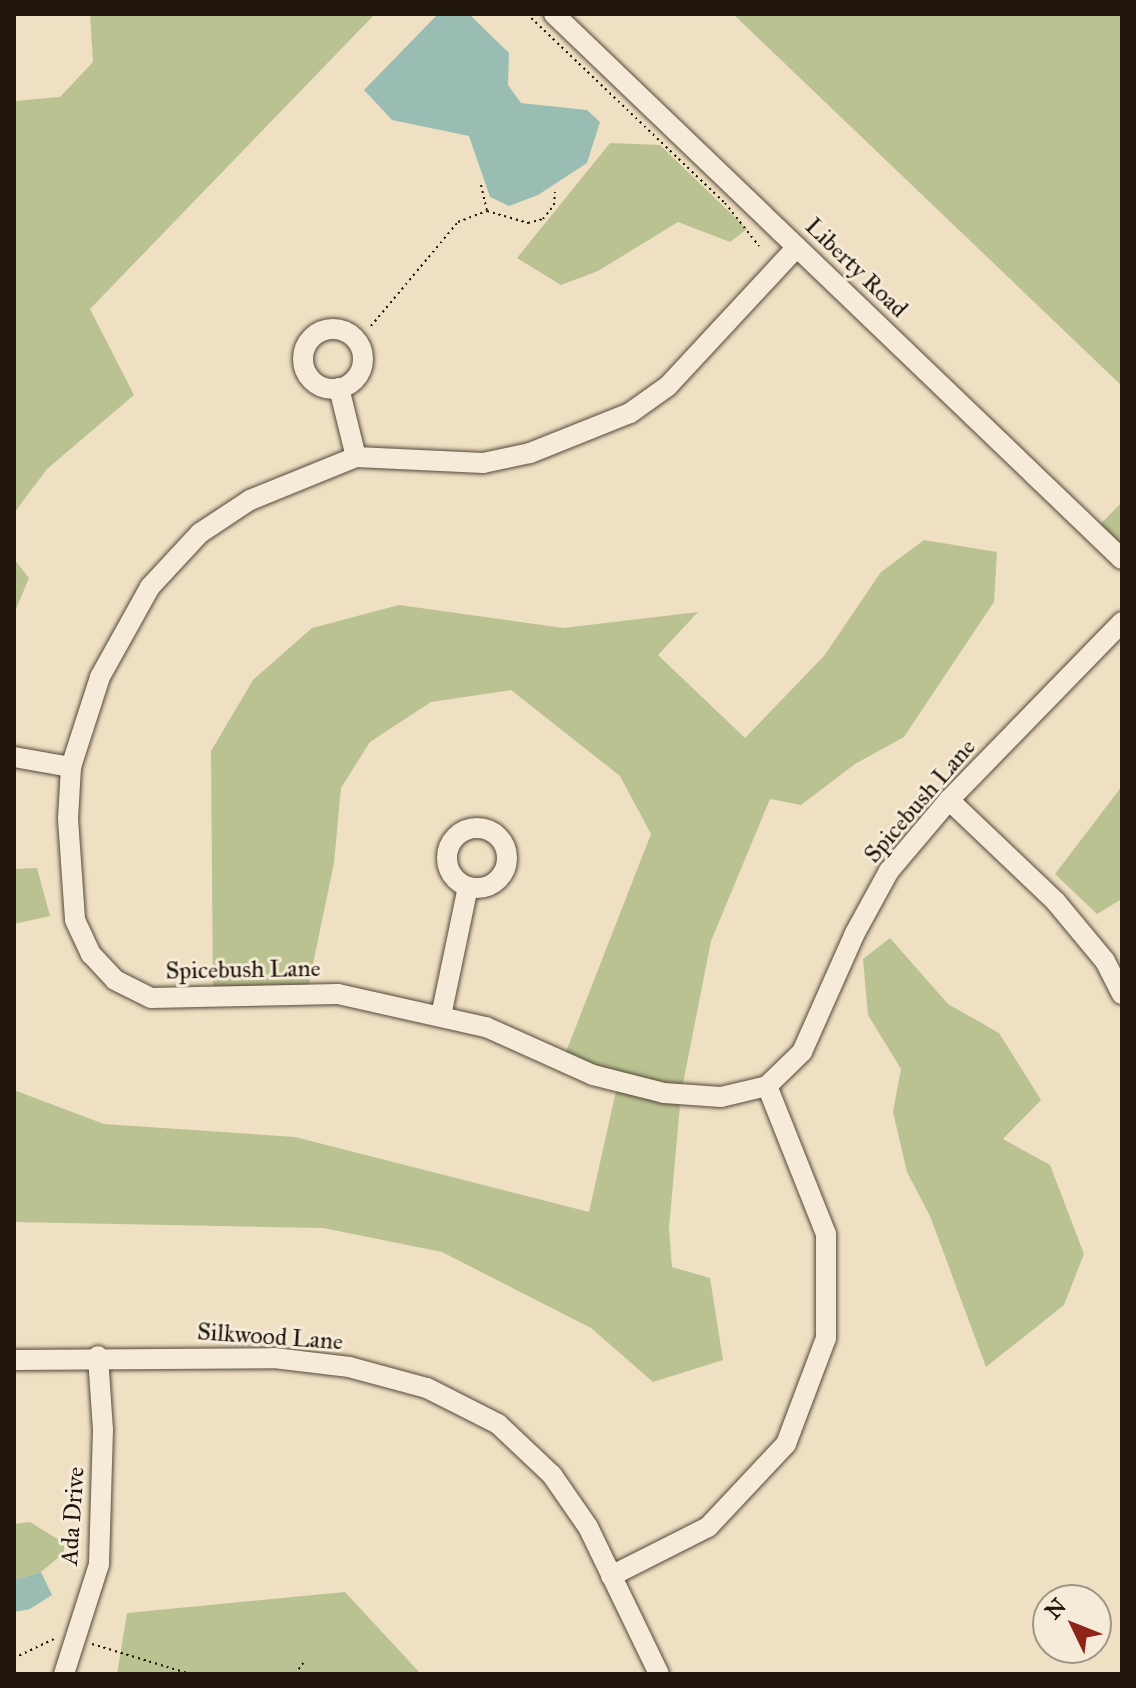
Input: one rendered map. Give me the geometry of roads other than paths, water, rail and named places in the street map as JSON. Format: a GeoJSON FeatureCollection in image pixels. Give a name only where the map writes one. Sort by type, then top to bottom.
{"type":"FeatureCollection","features":[{"type":"Feature","properties":{"kind":"street","name":"Liberty Road"},"geometry":{"type":"LineString","coordinates":[[554,14],[1122,559]]}},
{"type":"Feature","properties":{"kind":"street","name":"Spicebush Lane"},"geometry":{"type":"LineString","coordinates":[[797,247],[668,386],[630,413],[530,453],[483,463],[356,457],[250,500],[200,533],[150,587],[100,677],[71,767],[68,819],[75,920],[91,954],[115,980],[151,998],[338,994],[486,1027],[593,1075],[664,1093],[721,1097],[767,1086],[802,1052],[855,933],[889,871],[949,800],[1122,622]]}},
{"type":"Feature","properties":{"kind":"street"},"geometry":{"type":"LineString","coordinates":[[339,388],[356,457]]}},
{"type":"Feature","properties":{"kind":"street"},"geometry":{"type":"LineString","coordinates":[[14,757],[71,767]]}},
{"type":"Feature","properties":{"kind":"street"},"geometry":{"type":"LineString","coordinates":[[949,800],[1056,902],[1105,961],[1122,994]]}},
{"type":"Feature","properties":{"kind":"street"},"geometry":{"type":"LineString","coordinates":[[441,1016],[468,887]]}},
{"type":"Feature","properties":{"kind":"street"},"geometry":{"type":"LineString","coordinates":[[611,1576],[708,1527],[786,1444],[826,1338],[826,1234],[767,1086]]}},
{"type":"Feature","properties":{"kind":"street","name":"Silkwood Lane"},"geometry":{"type":"LineString","coordinates":[[14,1360],[98,1356],[274,1358],[349,1367],[427,1388],[498,1424],[552,1475],[588,1527],[659,1674]]}},
{"type":"Feature","properties":{"kind":"street","name":"Ada Drive"},"geometry":{"type":"LineString","coordinates":[[64,1674],[99,1564],[103,1430],[98,1356]]}},
{"type":"Feature","properties":{"kind":"water"},"geometry":{"type":"Polygon","coordinates":[[[438,14],[469,14],[509,53],[508,85],[521,103],[587,110],[600,122],[587,163],[538,195],[509,206],[490,197],[469,136],[392,120],[364,90],[438,14]]]}},
{"type":"Feature","properties":{"kind":"water"},"geometry":{"type":"Polygon","coordinates":[[[41,1572],[52,1595],[30,1609],[14,1612],[14,1580],[41,1572]]]}}]}
